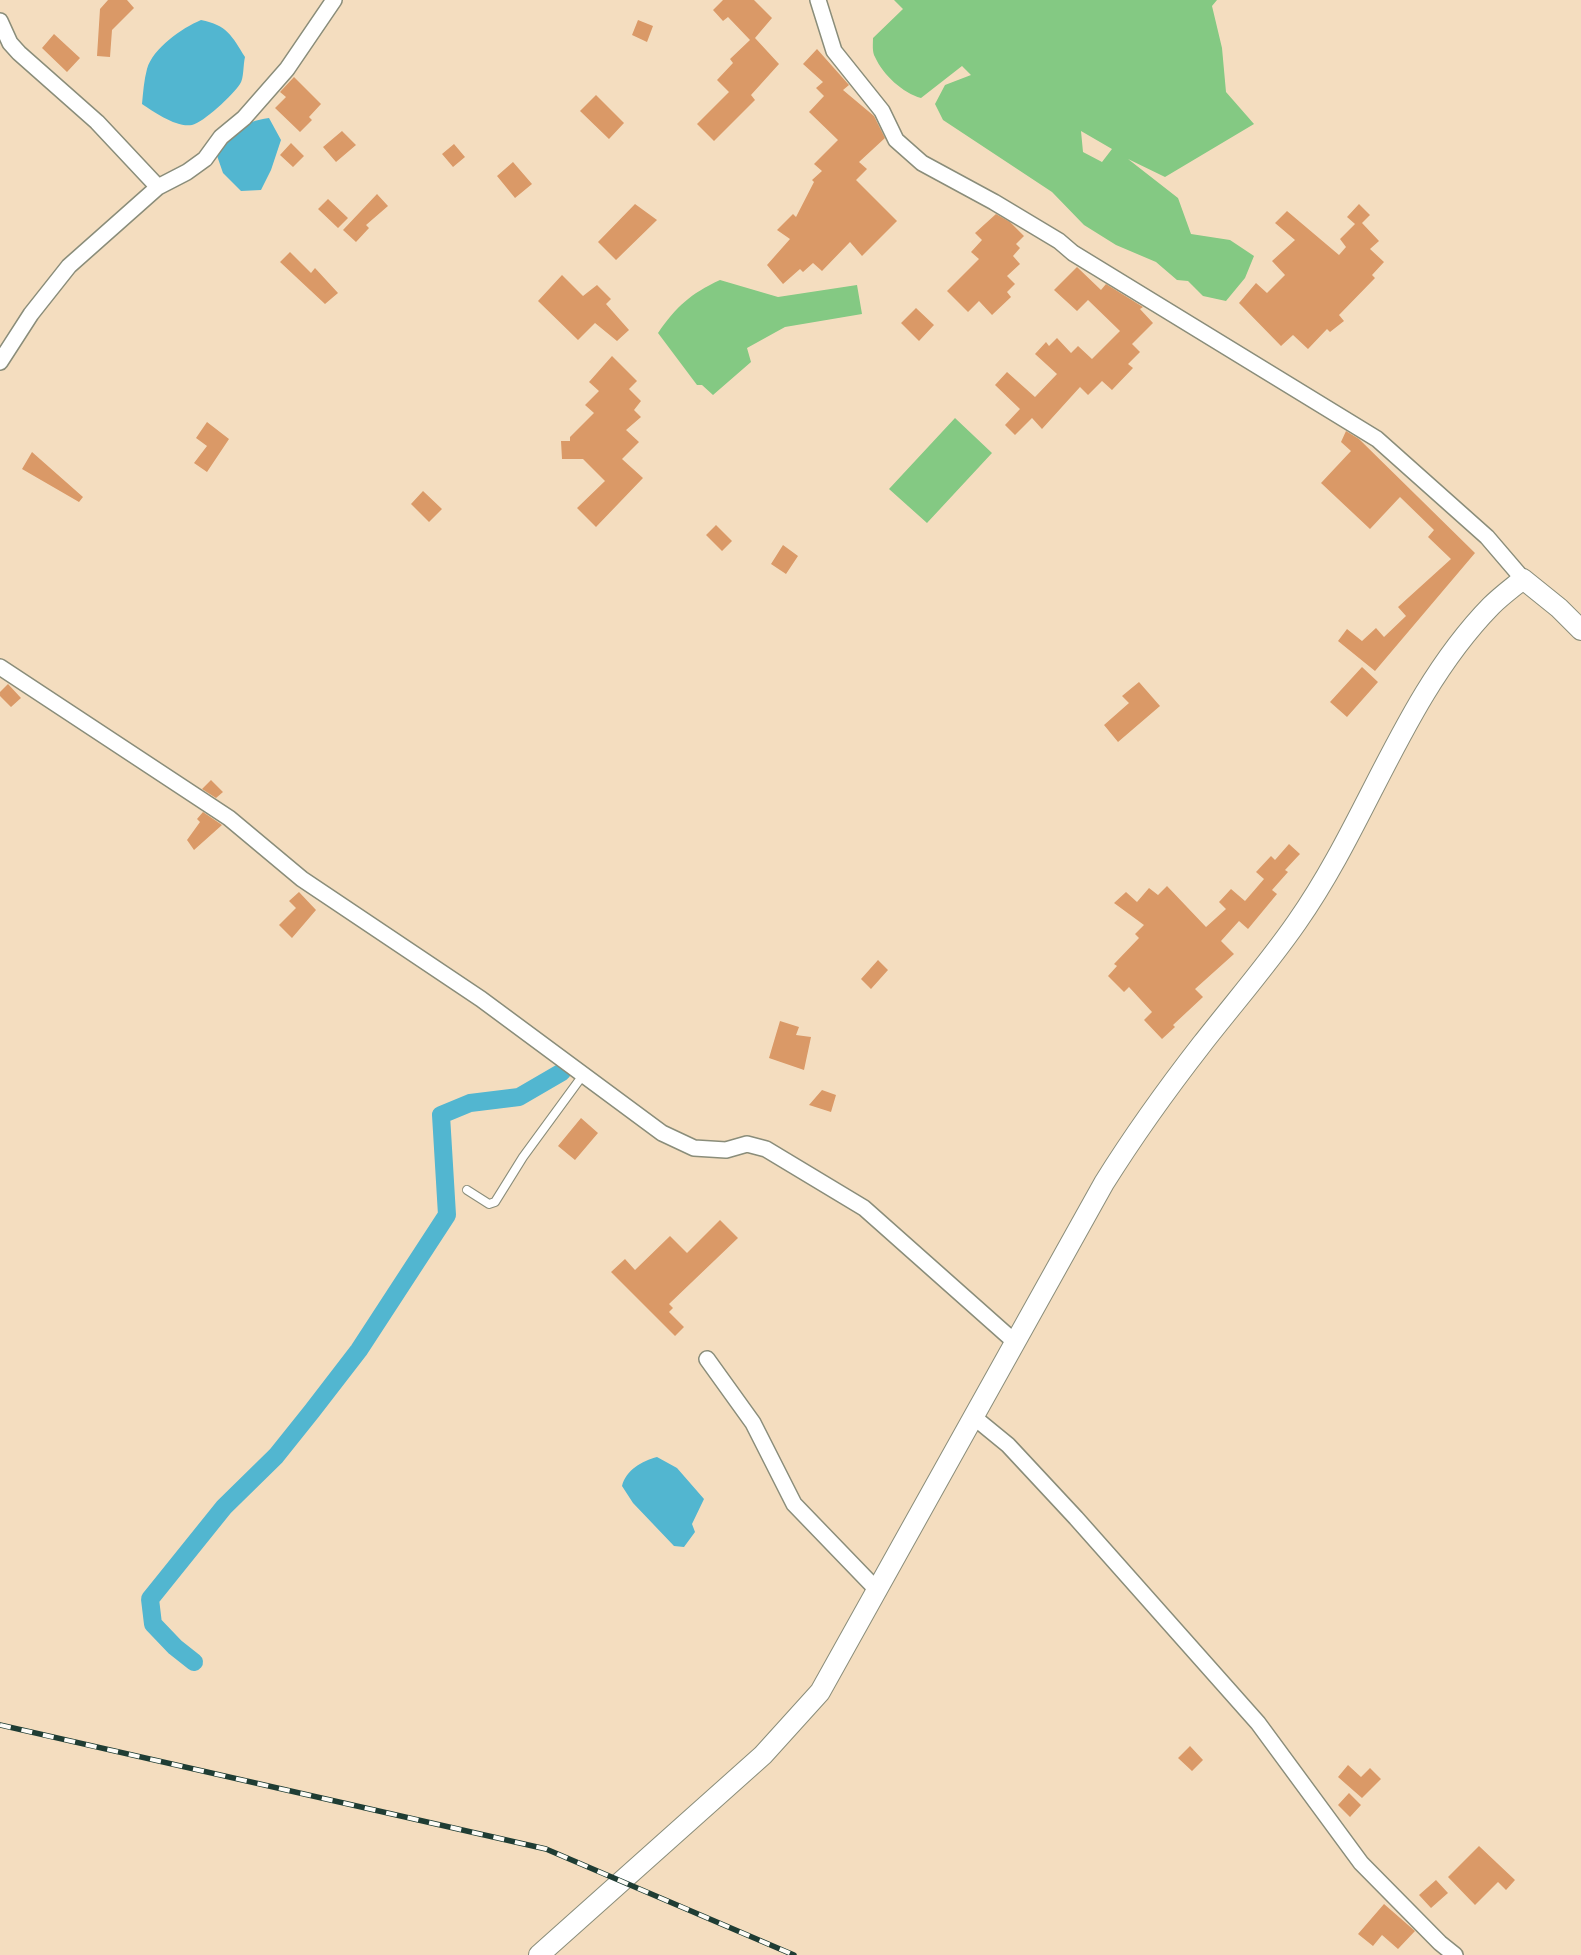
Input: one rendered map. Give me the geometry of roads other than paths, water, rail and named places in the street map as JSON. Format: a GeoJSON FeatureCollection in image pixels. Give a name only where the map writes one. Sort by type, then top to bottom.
{"type":"FeatureCollection","features":[{"type":"Feature","properties":{"kind":"street"},"geometry":{"type":"LineString","coordinates":[[0,362],[31,314],[70,266],[158,186],[187,172],[205,159],[221,137],[244,118],[287,69],[334,0]]}},
{"type":"Feature","properties":{"kind":"street"},"geometry":{"type":"LineString","coordinates":[[818,0],[834,50],[882,111],[896,140],[922,163],[1043,231],[1073,253],[1140,295],[1377,439],[1488,538],[1523,579],[1559,608],[1581,630]]}},
{"type":"Feature","properties":{"kind":"street"},"geometry":{"type":"LineString","coordinates":[[0,21],[10,43],[19,53],[98,122],[158,186]]}},
{"type":"Feature","properties":{"kind":"street"},"geometry":{"type":"LineString","coordinates":[[539,1955],[763,1755],[820,1692],[1104,1183],[1142,1124],[1297,922],[1327,876],[1411,718],[1437,675],[1466,634],[1492,606],[1523,579]]}},
{"type":"Feature","properties":{"kind":"street"},"geometry":{"type":"LineString","coordinates":[[0,667],[229,818],[302,878],[481,999],[662,1133],[694,1148],[726,1150],[747,1144],[766,1149],[864,1208],[1016,1343]]}},
{"type":"Feature","properties":{"kind":"street"},"geometry":{"type":"LineString","coordinates":[[707,1359],[753,1423],[794,1504],[878,1591]]}},
{"type":"Feature","properties":{"kind":"street"},"geometry":{"type":"LineString","coordinates":[[974,1418],[1008,1445],[1076,1518],[1258,1723],[1362,1863],[1440,1943],[1456,1955]]}},
{"type":"Feature","properties":{"kind":"lane"},"geometry":{"type":"LineString","coordinates":[[467,1190],[489,1204],[494,1202],[522,1157],[583,1076]]}},
{"type":"Feature","properties":{"kind":"water"},"geometry":{"type":"Polygon","coordinates":[[[201,20],[223,28],[232,37],[245,57],[243,75],[237,89],[218,108],[197,123],[192,125],[180,124],[166,119],[142,104],[144,82],[150,61],[162,46],[177,33],[201,20]]]}},
{"type":"Feature","properties":{"kind":"water"},"geometry":{"type":"Polygon","coordinates":[[[269,118],[281,140],[271,170],[261,190],[241,191],[223,173],[215,150],[239,128],[252,122],[269,118]]]}},
{"type":"Feature","properties":{"kind":"water"},"geometry":{"type":"Polygon","coordinates":[[[657,1457],[677,1468],[704,1499],[692,1524],[695,1532],[684,1547],[674,1546],[633,1503],[622,1486],[627,1475],[635,1467],[657,1457]]]}},
{"type":"Feature","properties":{"kind":"waterway"},"geometry":{"type":"LineString","coordinates":[[194,1662],[175,1647],[153,1624],[150,1599],[224,1507],[276,1456],[312,1411],[359,1350],[447,1215],[441,1115],[470,1103],[519,1097],[562,1072]]}},
{"type":"Feature","properties":{"kind":"railway"},"geometry":{"type":"LineString","coordinates":[[0,1725],[546,1849],[794,1955]]}}]}
